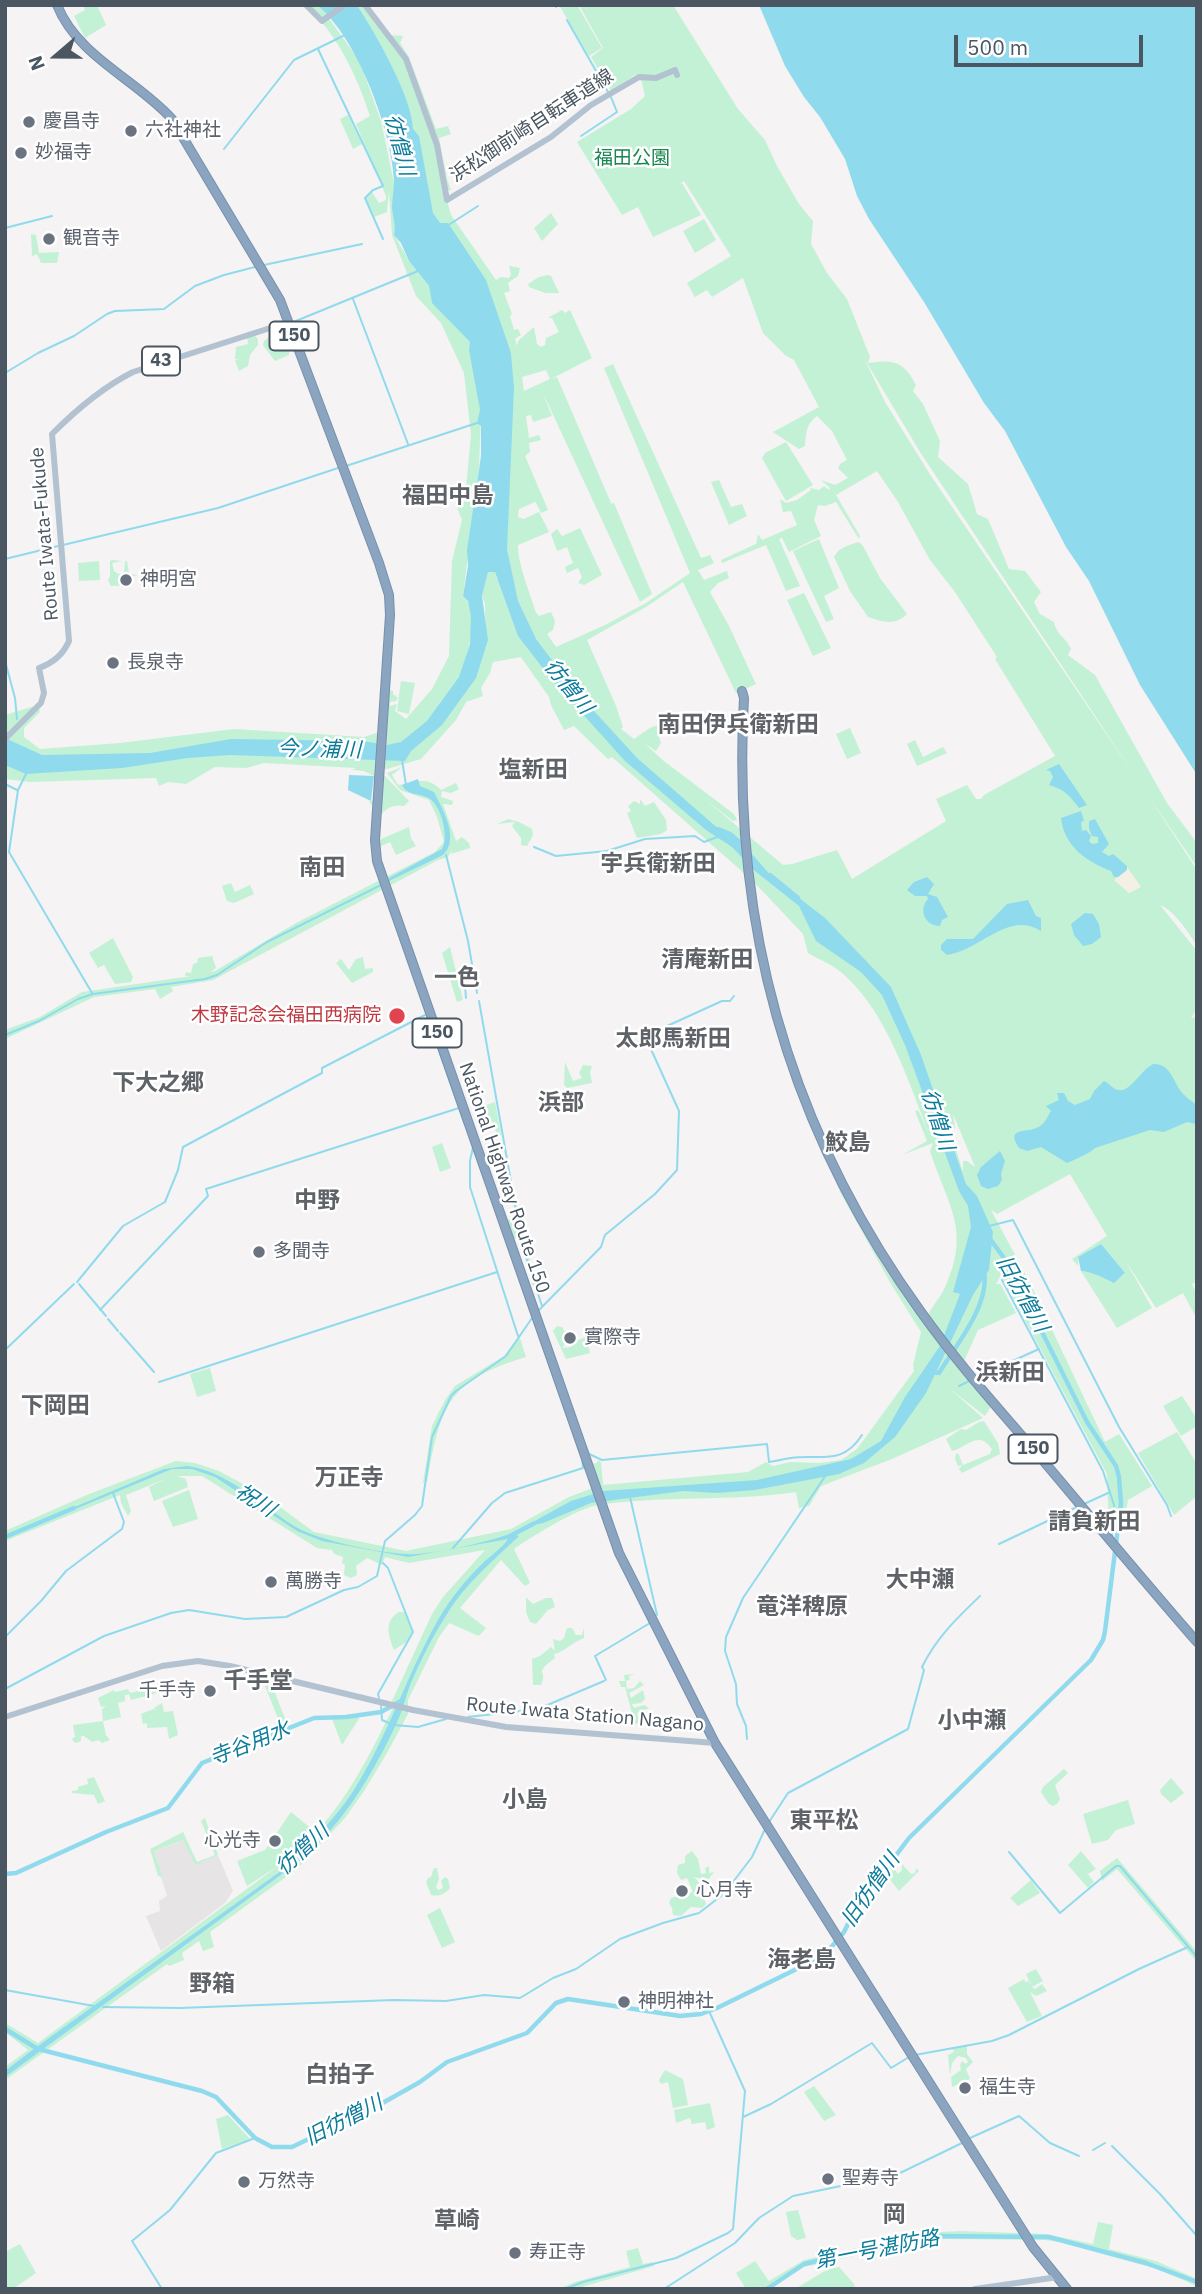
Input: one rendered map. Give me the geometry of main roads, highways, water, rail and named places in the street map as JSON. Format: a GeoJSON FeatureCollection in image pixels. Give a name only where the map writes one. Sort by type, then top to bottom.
{"type":"FeatureCollection","features":[{"type":"Feature","properties":{"kind":"highway","name":"National Highway Route 150"},"geometry":{"type":"LineString","coordinates":[[57,5],[67,26],[79,41],[156,102],[172,118],[268,278],[289,322],[387,588],[390,615],[379,771],[377,861],[619,1553],[715,1743],[1024,2233],[1067,2289]]}},
{"type":"Feature","properties":{"kind":"highway","name":"150"},"geometry":{"type":"LineString","coordinates":[[742,691],[744,698],[741,751],[747,870],[766,980],[790,1064],[828,1155],[887,1261],[955,1357],[1197,1642]]}},
{"type":"Feature","properties":{"kind":"main road"},"geometry":{"type":"LineString","coordinates":[[306,5],[322,20],[344,5]]}},
{"type":"Feature","properties":{"kind":"main road","name":"浜松御前崎自転車道線"},"geometry":{"type":"LineString","coordinates":[[365,5],[406,59],[438,145],[447,200],[551,137],[591,105],[639,77],[656,78],[675,70],[677,75]]}},
{"type":"Feature","properties":{"kind":"main road","name":"Route Iwata-Fukude"},"geometry":{"type":"LineString","coordinates":[[5,740],[38,709],[43,698],[39,668],[56,660],[69,641],[52,435],[68,418],[111,384],[133,372],[289,322]]}},
{"type":"Feature","properties":{"kind":"main road","name":"Route Iwata Station Nagano"},"geometry":{"type":"LineString","coordinates":[[5,1717],[162,1665],[192,1661],[230,1666],[406,1709],[506,1727],[715,1743]]}},
{"type":"Feature","properties":{"kind":"main road"},"geometry":{"type":"LineString","coordinates":[[975,2289],[1058,2277]]}},
{"type":"Feature","properties":{"kind":"water","name":"今ノ浦川"},"geometry":{"type":"Polygon","coordinates":[[[317,5],[357,5],[365,17],[400,83],[413,129],[419,136],[433,213],[440,223],[448,223],[486,280],[511,353],[514,388],[507,549],[518,601],[536,639],[573,688],[637,758],[721,831],[745,846],[772,877],[825,918],[891,987],[921,1055],[966,1184],[977,1196],[993,1232],[989,1270],[973,1295],[926,1393],[895,1437],[864,1463],[839,1474],[755,1490],[717,1493],[683,1491],[591,1503],[543,1523],[522,1528],[571,1501],[603,1491],[757,1480],[851,1459],[881,1441],[905,1397],[940,1346],[960,1294],[953,1292],[971,1227],[968,1206],[959,1191],[905,1045],[882,995],[861,972],[816,941],[799,906],[755,871],[732,847],[706,830],[625,761],[552,680],[518,636],[495,572],[488,572],[482,596],[488,640],[476,678],[442,725],[411,751],[405,761],[230,755],[122,768],[26,774],[5,765],[5,738],[42,755],[150,753],[231,739],[363,741],[387,745],[401,742],[427,721],[459,677],[470,644],[471,616],[468,601],[463,596],[481,456],[481,426],[477,423],[480,410],[469,350],[470,342],[432,303],[429,286],[409,261],[394,235],[392,160],[379,112],[370,86],[346,39],[317,5]]]}},
{"type":"Feature","properties":{"kind":"water"},"geometry":{"type":"Polygon","coordinates":[[[759,5],[1197,5],[1197,775],[1140,685],[1089,581],[1066,547],[1005,431],[984,403],[924,302],[869,219],[857,196],[845,159],[785,66],[759,5]]]}},
{"type":"Feature","properties":{"kind":"water"},"geometry":{"type":"Polygon","coordinates":[[[1059,764],[1087,805],[1079,808],[1066,793],[1049,785],[1053,777],[1050,771],[1046,770],[1059,764]]]}},
{"type":"Feature","properties":{"kind":"water"},"geometry":{"type":"Polygon","coordinates":[[[349,775],[374,776],[371,801],[348,790],[349,775]]]}},
{"type":"Feature","properties":{"kind":"water"},"geometry":{"type":"Polygon","coordinates":[[[418,779],[420,786],[434,792],[442,807],[450,841],[443,855],[389,881],[389,878],[442,849],[444,844],[443,823],[434,803],[426,797],[411,793],[402,785],[418,779]]]}},
{"type":"Feature","properties":{"kind":"water"},"geometry":{"type":"Polygon","coordinates":[[[1081,811],[1084,821],[1081,822],[1082,831],[1086,830],[1091,836],[1089,841],[1092,844],[1098,843],[1098,837],[1092,836],[1089,829],[1089,821],[1095,819],[1109,844],[1102,852],[1109,856],[1113,854],[1127,866],[1127,870],[1118,877],[1085,858],[1067,837],[1061,818],[1081,811]]]}},
{"type":"Feature","properties":{"kind":"water"},"geometry":{"type":"Polygon","coordinates":[[[927,877],[934,884],[928,894],[937,897],[948,917],[942,920],[940,926],[930,923],[925,917],[923,912],[927,896],[915,896],[907,890],[914,882],[927,877]]]}},
{"type":"Feature","properties":{"kind":"water"},"geometry":{"type":"Polygon","coordinates":[[[1028,900],[1036,916],[1041,918],[1041,931],[1017,925],[994,933],[959,952],[947,955],[941,950],[941,945],[947,939],[973,939],[1007,904],[1028,900]]]}},
{"type":"Feature","properties":{"kind":"water"},"geometry":{"type":"Polygon","coordinates":[[[1085,913],[1093,914],[1099,924],[1101,937],[1092,944],[1083,946],[1074,935],[1071,924],[1085,913]]]}},
{"type":"Feature","properties":{"kind":"water"},"geometry":{"type":"Polygon","coordinates":[[[1153,1064],[1163,1066],[1182,1092],[1197,1105],[1196,1124],[1187,1122],[1164,1132],[1150,1130],[1095,1148],[1067,1163],[1041,1147],[1027,1151],[1019,1148],[1014,1137],[1016,1134],[1042,1125],[1051,1111],[1046,1106],[1059,1100],[1057,1093],[1064,1093],[1068,1101],[1075,1105],[1090,1099],[1104,1081],[1118,1090],[1127,1088],[1153,1064]]]}},
{"type":"Feature","properties":{"kind":"water"},"geometry":{"type":"Polygon","coordinates":[[[1000,1151],[1005,1161],[1002,1180],[998,1186],[988,1189],[981,1186],[977,1175],[981,1167],[1000,1151]]]}},
{"type":"Feature","properties":{"kind":"water"},"geometry":{"type":"Polygon","coordinates":[[[1101,1244],[1125,1273],[1114,1283],[1081,1271],[1078,1257],[1101,1244]]]}},
{"type":"Feature","properties":{"kind":"water"},"geometry":{"type":"Polygon","coordinates":[[[187,1466],[202,1469],[230,1482],[304,1531],[332,1541],[365,1548],[395,1553],[430,1553],[512,1533],[519,1536],[471,1582],[454,1603],[418,1667],[398,1720],[367,1780],[341,1818],[310,1852],[5,2077],[5,2071],[31,2051],[292,1863],[331,1821],[352,1793],[376,1751],[427,1641],[448,1604],[472,1574],[508,1539],[408,1557],[322,1541],[297,1531],[215,1477],[192,1469],[172,1469],[68,1512],[164,1469],[187,1466]]]}},
{"type":"Feature","properties":{"kind":"waterway"},"geometry":{"type":"LineString","coordinates":[[567,20],[608,92]]}},
{"type":"Feature","properties":{"kind":"waterway"},"geometry":{"type":"LineString","coordinates":[[224,149],[294,60],[343,36]]}},
{"type":"Feature","properties":{"kind":"waterway"},"geometry":{"type":"LineString","coordinates":[[318,49],[383,186],[373,190],[365,198],[383,239]]}},
{"type":"Feature","properties":{"kind":"waterway"},"geometry":{"type":"LineString","coordinates":[[581,136],[617,112],[611,97]]}},
{"type":"Feature","properties":{"kind":"waterway"},"geometry":{"type":"LineString","coordinates":[[447,226],[478,206]]}},
{"type":"Feature","properties":{"kind":"waterway"},"geometry":{"type":"LineString","coordinates":[[5,228],[52,216]]}},
{"type":"Feature","properties":{"kind":"waterway"},"geometry":{"type":"LineString","coordinates":[[264,265],[362,244]]}},
{"type":"Feature","properties":{"kind":"waterway"},"geometry":{"type":"LineString","coordinates":[[5,373],[74,336],[107,314],[115,311],[164,309],[195,286],[255,267]]}},
{"type":"Feature","properties":{"kind":"waterway"},"geometry":{"type":"LineString","coordinates":[[291,323],[418,271]]}},
{"type":"Feature","properties":{"kind":"waterway"},"geometry":{"type":"LineString","coordinates":[[353,299],[408,444]]}},
{"type":"Feature","properties":{"kind":"waterway"},"geometry":{"type":"LineString","coordinates":[[346,466],[477,423]]}},
{"type":"Feature","properties":{"kind":"waterway"},"geometry":{"type":"LineString","coordinates":[[63,545],[218,508],[341,467]]}},
{"type":"Feature","properties":{"kind":"waterway"},"geometry":{"type":"LineString","coordinates":[[5,559],[58,546]]}},
{"type":"Feature","properties":{"kind":"waterway"},"geometry":{"type":"LineString","coordinates":[[5,661],[15,698],[17,719]]}},
{"type":"Feature","properties":{"kind":"waterway"},"geometry":{"type":"LineString","coordinates":[[402,760],[406,785]]}},
{"type":"Feature","properties":{"kind":"waterway"},"geometry":{"type":"LineString","coordinates":[[27,772],[18,790],[9,852],[92,993]]}},
{"type":"Feature","properties":{"kind":"waterway"},"geometry":{"type":"LineString","coordinates":[[5,784],[17,790]]}},
{"type":"Feature","properties":{"kind":"waterway","name":"彷僧川"},"geometry":{"type":"LineString","coordinates":[[718,829],[730,834],[745,847]]}},
{"type":"Feature","properties":{"kind":"waterway"},"geometry":{"type":"LineString","coordinates":[[534,847],[556,856],[607,851],[645,839],[695,836],[704,842],[720,836]]}},
{"type":"Feature","properties":{"kind":"waterway"},"geometry":{"type":"LineString","coordinates":[[446,855],[468,941],[477,993]]}},
{"type":"Feature","properties":{"kind":"waterway","name":"彷僧川"},"geometry":{"type":"LineString","coordinates":[[770,875],[798,898]]}},
{"type":"Feature","properties":{"kind":"waterway"},"geometry":{"type":"LineString","coordinates":[[5,1035],[93,994],[205,979],[217,975],[267,942],[383,884]]}},
{"type":"Feature","properties":{"kind":"waterway"},"geometry":{"type":"LineString","coordinates":[[466,998],[465,986],[475,984]]}},
{"type":"Feature","properties":{"kind":"waterway"},"geometry":{"type":"LineString","coordinates":[[538,1311],[601,1247],[605,1235],[655,1194],[677,1170],[679,1111],[645,1036],[722,1001],[730,1001],[734,996]]}},
{"type":"Feature","properties":{"kind":"waterway"},"geometry":{"type":"LineString","coordinates":[[479,1001],[522,1244],[542,1306]]}},
{"type":"Feature","properties":{"kind":"waterway"},"geometry":{"type":"LineString","coordinates":[[77,1282],[123,1226],[165,1202],[178,1170],[183,1147],[322,1073],[322,1068],[425,1015]]}},
{"type":"Feature","properties":{"kind":"waterway"},"geometry":{"type":"LineString","coordinates":[[431,1028],[465,1125]]}},
{"type":"Feature","properties":{"kind":"waterway"},"geometry":{"type":"LineString","coordinates":[[100,1310],[208,1196],[206,1189],[459,1108]]}},
{"type":"Feature","properties":{"kind":"waterway"},"geometry":{"type":"LineString","coordinates":[[473,1147],[470,1187],[518,1336]]}},
{"type":"Feature","properties":{"kind":"waterway"},"geometry":{"type":"LineString","coordinates":[[989,1226],[1013,1220],[1119,1427],[1171,1516]]}},
{"type":"Feature","properties":{"kind":"waterway","name":"旧彷僧川"},"geometry":{"type":"LineString","coordinates":[[5,2029],[38,2049],[202,2091],[216,2097],[255,2138],[272,2147],[292,2147],[379,2105],[420,2082],[447,2062],[527,2033],[556,2003],[568,1999],[680,2016],[701,2014],[817,1959],[828,1951],[909,1838],[1091,1660],[1103,1640],[1121,1504],[1116,1466],[1087,1422],[1007,1262],[990,1239]]}},
{"type":"Feature","properties":{"kind":"waterway"},"geometry":{"type":"LineString","coordinates":[[1007,1262],[1008,1274],[1002,1280],[1103,1471],[1114,1505],[1112,1537]]}},
{"type":"Feature","properties":{"kind":"waterway"},"geometry":{"type":"LineString","coordinates":[[159,1382],[497,1272]]}},
{"type":"Feature","properties":{"kind":"waterway","name":"彷僧川"},"geometry":{"type":"LineString","coordinates":[[932,1372],[939,1373],[977,1311],[982,1298],[984,1272]]}},
{"type":"Feature","properties":{"kind":"waterway"},"geometry":{"type":"LineString","coordinates":[[5,1350],[74,1284]]}},
{"type":"Feature","properties":{"kind":"waterway"},"geometry":{"type":"LineString","coordinates":[[79,1284],[106,1316]]}},
{"type":"Feature","properties":{"kind":"waterway"},"geometry":{"type":"LineString","coordinates":[[5,1689],[104,1636],[171,1613],[189,1610],[245,1619],[286,1617],[344,1590],[358,1587],[377,1576],[385,1541],[422,1506],[432,1437],[451,1396],[506,1356],[532,1318]]}},
{"type":"Feature","properties":{"kind":"waterway"},"geometry":{"type":"LineString","coordinates":[[108,1319],[118,1331]]}},
{"type":"Feature","properties":{"kind":"waterway"},"geometry":{"type":"LineString","coordinates":[[120,1333],[154,1372]]}},
{"type":"Feature","properties":{"kind":"waterway"},"geometry":{"type":"LineString","coordinates":[[977,1377],[1039,1349]]}},
{"type":"Feature","properties":{"kind":"waterway"},"geometry":{"type":"LineString","coordinates":[[959,1386],[969,1381]]}},
{"type":"Feature","properties":{"kind":"waterway"},"geometry":{"type":"LineString","coordinates":[[587,1453],[602,1460],[767,1444],[769,1462],[839,1455],[854,1445],[862,1435]]}},
{"type":"Feature","properties":{"kind":"waterway"},"geometry":{"type":"LineString","coordinates":[[453,1548],[492,1503],[505,1493],[583,1468],[582,1458]]}},
{"type":"Feature","properties":{"kind":"waterway"},"geometry":{"type":"LineString","coordinates":[[747,1739],[746,1726],[737,1704],[736,1684],[725,1651],[726,1637],[743,1598],[826,1475]]}},
{"type":"Feature","properties":{"kind":"waterway"},"geometry":{"type":"LineString","coordinates":[[5,1637],[66,1571],[122,1529],[124,1522],[113,1493]]}},
{"type":"Feature","properties":{"kind":"waterway"},"geometry":{"type":"LineString","coordinates":[[1084,1504],[1108,1493]]}},
{"type":"Feature","properties":{"kind":"waterway"},"geometry":{"type":"LineString","coordinates":[[630,1497],[657,1615]]}},
{"type":"Feature","properties":{"kind":"waterway"},"geometry":{"type":"LineString","coordinates":[[999,1544],[1079,1506]]}},
{"type":"Feature","properties":{"kind":"waterway","name":"祝川"},"geometry":{"type":"LineString","coordinates":[[5,1537],[74,1508]]}},
{"type":"Feature","properties":{"kind":"waterway","name":"彷僧川"},"geometry":{"type":"LineString","coordinates":[[510,1536],[533,1524]]}},
{"type":"Feature","properties":{"kind":"waterway"},"geometry":{"type":"LineString","coordinates":[[379,1698],[378,1694],[413,1632],[388,1568],[383,1563]]}},
{"type":"Feature","properties":{"kind":"waterway"},"geometry":{"type":"LineString","coordinates":[[769,1822],[788,1793],[908,1729],[924,1670],[922,1667],[948,1629],[980,1596]]}},
{"type":"Feature","properties":{"kind":"waterway"},"geometry":{"type":"LineString","coordinates":[[606,1680],[595,1656],[650,1623]]}},
{"type":"Feature","properties":{"kind":"waterway"},"geometry":{"type":"LineString","coordinates":[[468,1717],[538,1709],[604,1681]]}},
{"type":"Feature","properties":{"kind":"waterway","name":"寺谷用水"},"geometry":{"type":"LineString","coordinates":[[5,1874],[16,1873],[106,1832],[168,1808],[202,1763],[314,1718],[381,1712],[401,1701]]}},
{"type":"Feature","properties":{"kind":"waterway"},"geometry":{"type":"LineString","coordinates":[[381,1705],[382,1720],[389,1723]]}},
{"type":"Feature","properties":{"kind":"waterway"},"geometry":{"type":"LineString","coordinates":[[394,1725],[418,1727],[446,1719]]}},
{"type":"Feature","properties":{"kind":"waterway"},"geometry":{"type":"LineString","coordinates":[[103,2007],[180,2008],[394,2000],[446,2001],[484,1995],[520,1998],[553,1978],[576,1969],[620,1939],[699,1913],[721,1896],[733,1882],[752,1857],[766,1827]]}},
{"type":"Feature","properties":{"kind":"waterway"},"geometry":{"type":"LineString","coordinates":[[1009,1852],[1060,1913],[1116,1866],[1120,1866],[1197,1957]]}},
{"type":"Feature","properties":{"kind":"waterway"},"geometry":{"type":"LineString","coordinates":[[915,2055],[992,2041],[1009,2035],[1188,1947]]}},
{"type":"Feature","properties":{"kind":"waterway"},"geometry":{"type":"LineString","coordinates":[[5,1990],[94,2006]]}},
{"type":"Feature","properties":{"kind":"waterway"},"geometry":{"type":"LineString","coordinates":[[565,2289],[676,2258],[733,2229],[745,2091],[709,2011]]}},
{"type":"Feature","properties":{"kind":"waterway"},"geometry":{"type":"LineString","coordinates":[[743,2117],[771,2104],[872,2043],[891,2068],[909,2057]]}},
{"type":"Feature","properties":{"kind":"waterway"},"geometry":{"type":"LineString","coordinates":[[970,2138],[1019,2116],[1050,2143],[1079,2156]]}},
{"type":"Feature","properties":{"kind":"waterway"},"geometry":{"type":"LineString","coordinates":[[162,2289],[132,2241],[170,2210],[216,2153],[255,2138]]}},
{"type":"Feature","properties":{"kind":"waterway"},"geometry":{"type":"LineString","coordinates":[[664,2289],[735,2243],[759,2218],[793,2196],[898,2174],[962,2143]]}},
{"type":"Feature","properties":{"kind":"waterway"},"geometry":{"type":"LineString","coordinates":[[1093,2150],[1105,2143]]}},
{"type":"Feature","properties":{"kind":"waterway"},"geometry":{"type":"LineString","coordinates":[[1112,2146],[1197,2236]]}},
{"type":"Feature","properties":{"kind":"waterway","name":"第一号湛防路"},"geometry":{"type":"LineString","coordinates":[[767,2289],[804,2264],[934,2236],[1049,2237],[1146,2263],[1197,2282]]}},
{"type":"Feature","properties":{"kind":"place","name":"慶昌寺"},"geometry":{"type":"Point","coordinates":[29,122]}},
{"type":"Feature","properties":{"kind":"place","name":"六社神社"},"geometry":{"type":"Point","coordinates":[131,131]}},
{"type":"Feature","properties":{"kind":"place","name":"妙福寺"},"geometry":{"type":"Point","coordinates":[21,153]}},
{"type":"Feature","properties":{"kind":"place","name":"観音寺"},"geometry":{"type":"Point","coordinates":[49,239]}},
{"type":"Feature","properties":{"kind":"place","name":"神明宮"},"geometry":{"type":"Point","coordinates":[126,580]}},
{"type":"Feature","properties":{"kind":"place","name":"長泉寺"},"geometry":{"type":"Point","coordinates":[113,663]}},
{"type":"Feature","properties":{"kind":"place","name":"木野記念会福田西病院"},"geometry":{"type":"Point","coordinates":[397,1016]}},
{"type":"Feature","properties":{"kind":"place","name":"多聞寺"},"geometry":{"type":"Point","coordinates":[259,1252]}},
{"type":"Feature","properties":{"kind":"place","name":"實際寺"},"geometry":{"type":"Point","coordinates":[570,1338]}},
{"type":"Feature","properties":{"kind":"place","name":"萬勝寺"},"geometry":{"type":"Point","coordinates":[271,1582]}},
{"type":"Feature","properties":{"kind":"place","name":"千手寺"},"geometry":{"type":"Point","coordinates":[210,1691]}},
{"type":"Feature","properties":{"kind":"place","name":"心光寺"},"geometry":{"type":"Point","coordinates":[275,1841]}},
{"type":"Feature","properties":{"kind":"place","name":"心月寺"},"geometry":{"type":"Point","coordinates":[682,1891]}},
{"type":"Feature","properties":{"kind":"place","name":"神明神社"},"geometry":{"type":"Point","coordinates":[624,2002]}},
{"type":"Feature","properties":{"kind":"place","name":"福生寺"},"geometry":{"type":"Point","coordinates":[965,2088]}},
{"type":"Feature","properties":{"kind":"place","name":"聖寿寺"},"geometry":{"type":"Point","coordinates":[828,2179]}},
{"type":"Feature","properties":{"kind":"place","name":"万然寺"},"geometry":{"type":"Point","coordinates":[244,2182]}},
{"type":"Feature","properties":{"kind":"place","name":"寿正寺"},"geometry":{"type":"Point","coordinates":[515,2253]}},
{"type":"Feature","properties":{"kind":"district","name":"福田中島"},"geometry":{"type":"Point","coordinates":[448,496]}},
{"type":"Feature","properties":{"kind":"district","name":"南田伊兵衛新田"},"geometry":{"type":"Point","coordinates":[738,725]}},
{"type":"Feature","properties":{"kind":"district","name":"塩新田"},"geometry":{"type":"Point","coordinates":[533,770]}},
{"type":"Feature","properties":{"kind":"district","name":"宇兵衛新田"},"geometry":{"type":"Point","coordinates":[658,864]}},
{"type":"Feature","properties":{"kind":"district","name":"南田"},"geometry":{"type":"Point","coordinates":[322,868]}},
{"type":"Feature","properties":{"kind":"district","name":"清庵新田"},"geometry":{"type":"Point","coordinates":[707,960]}},
{"type":"Feature","properties":{"kind":"district","name":"一色"},"geometry":{"type":"Point","coordinates":[457,978]}},
{"type":"Feature","properties":{"kind":"district","name":"太郎馬新田"},"geometry":{"type":"Point","coordinates":[673,1039]}},
{"type":"Feature","properties":{"kind":"district","name":"下大之郷"},"geometry":{"type":"Point","coordinates":[158,1083]}},
{"type":"Feature","properties":{"kind":"district","name":"浜部"},"geometry":{"type":"Point","coordinates":[561,1103]}},
{"type":"Feature","properties":{"kind":"district","name":"鮫島"},"geometry":{"type":"Point","coordinates":[848,1143]}},
{"type":"Feature","properties":{"kind":"district","name":"中野"},"geometry":{"type":"Point","coordinates":[317,1201]}},
{"type":"Feature","properties":{"kind":"district","name":"浜新田"},"geometry":{"type":"Point","coordinates":[1010,1373]}},
{"type":"Feature","properties":{"kind":"district","name":"下岡田"},"geometry":{"type":"Point","coordinates":[55,1406]}},
{"type":"Feature","properties":{"kind":"district","name":"万正寺"},"geometry":{"type":"Point","coordinates":[349,1478]}},
{"type":"Feature","properties":{"kind":"district","name":"請負新田"},"geometry":{"type":"Point","coordinates":[1094,1522]}},
{"type":"Feature","properties":{"kind":"district","name":"大中瀬"},"geometry":{"type":"Point","coordinates":[920,1580]}},
{"type":"Feature","properties":{"kind":"district","name":"竜洋稗原"},"geometry":{"type":"Point","coordinates":[802,1607]}},
{"type":"Feature","properties":{"kind":"district","name":"千手堂"},"geometry":{"type":"Point","coordinates":[258,1681]}},
{"type":"Feature","properties":{"kind":"district","name":"小中瀬"},"geometry":{"type":"Point","coordinates":[972,1721]}},
{"type":"Feature","properties":{"kind":"district","name":"小島"},"geometry":{"type":"Point","coordinates":[525,1800]}},
{"type":"Feature","properties":{"kind":"district","name":"東平松"},"geometry":{"type":"Point","coordinates":[824,1821]}},
{"type":"Feature","properties":{"kind":"district","name":"海老島"},"geometry":{"type":"Point","coordinates":[802,1960]}},
{"type":"Feature","properties":{"kind":"district","name":"野箱"},"geometry":{"type":"Point","coordinates":[212,1984]}},
{"type":"Feature","properties":{"kind":"district","name":"白拍子"},"geometry":{"type":"Point","coordinates":[340,2075]}},
{"type":"Feature","properties":{"kind":"district","name":"岡"},"geometry":{"type":"Point","coordinates":[894,2215]}},
{"type":"Feature","properties":{"kind":"district","name":"草崎"},"geometry":{"type":"Point","coordinates":[457,2221]}},
{"type":"Feature","properties":{"kind":"park label","name":"福田公園"},"geometry":{"type":"Point","coordinates":[632,159]}}]}
